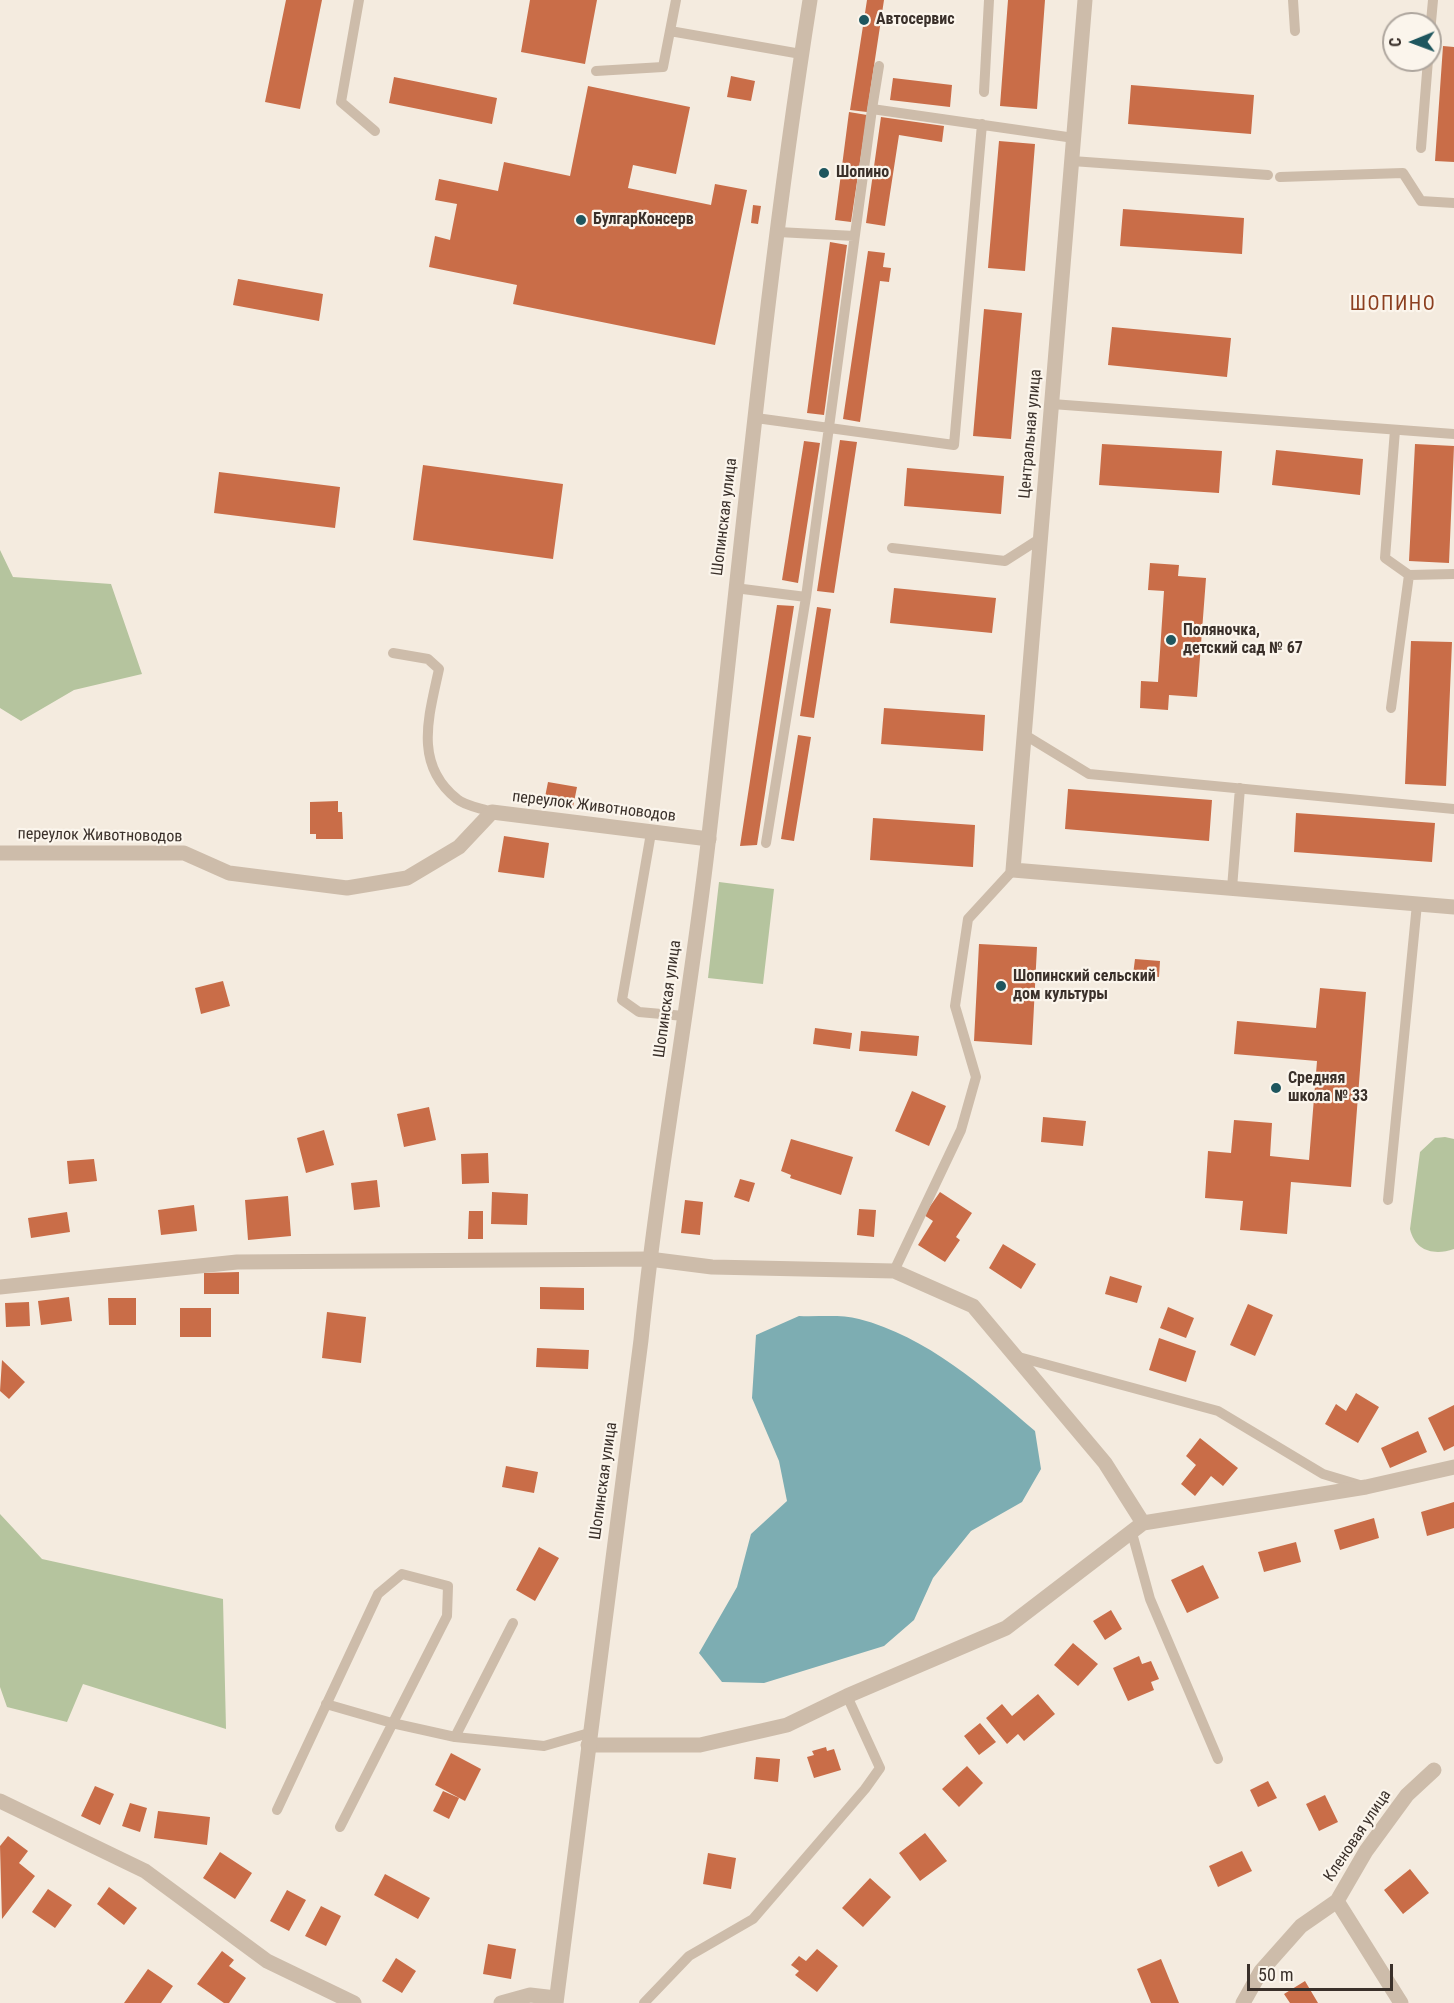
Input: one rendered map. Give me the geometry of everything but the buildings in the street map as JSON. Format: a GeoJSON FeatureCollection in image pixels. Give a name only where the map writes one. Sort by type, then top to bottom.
{"type":"FeatureCollection","features":[{"type":"Feature","properties":{"kind":"street","name":"Шопинская улица"},"geometry":{"type":"LineString","coordinates":[[556,2001],[641,1340],[649,1259],[709,838],[735,588],[778,232],[810,0]]}},
{"type":"Feature","properties":{"kind":"street","name":"Центральная улица"},"geometry":{"type":"LineString","coordinates":[[1013,870],[1085,0]]}},
{"type":"Feature","properties":{"kind":"street","name":"переулок Животноводов"},"geometry":{"type":"LineString","coordinates":[[0,853],[184,853],[229,873],[347,888],[407,878],[459,847],[492,812],[651,833],[709,838]]}},
{"type":"Feature","properties":{"kind":"street"},"geometry":{"type":"LineString","coordinates":[[1013,870],[1454,907]]}},
{"type":"Feature","properties":{"kind":"street"},"geometry":{"type":"LineString","coordinates":[[0,1287],[237,1262],[649,1259],[712,1267],[894,1271],[973,1306],[1105,1463],[1137,1528]]}},
{"type":"Feature","properties":{"kind":"street"},"geometry":{"type":"LineString","coordinates":[[589,1739],[700,1745],[788,1725],[847,1696],[1006,1628],[1137,1528],[1366,1487],[1454,1467]]}},
{"type":"Feature","properties":{"kind":"street","name":"Кленовая улица"},"geometry":{"type":"LineString","coordinates":[[1243,2003],[1261,1971],[1301,1926],[1337,1901],[1366,1851],[1407,1795],[1434,1770]]}},
{"type":"Feature","properties":{"kind":"street"},"geometry":{"type":"LineString","coordinates":[[0,1801],[145,1871],[267,1961],[354,2003]]}},
{"type":"Feature","properties":{"kind":"street"},"geometry":{"type":"LineString","coordinates":[[1337,1901],[1401,2003]]}},
{"type":"Feature","properties":{"kind":"street"},"geometry":{"type":"LineString","coordinates":[[501,2003],[530,1995],[556,2001]]}},
{"type":"Feature","properties":{"kind":"lane"},"geometry":{"type":"LineString","coordinates":[[359,0],[341,102],[375,131]]}},
{"type":"Feature","properties":{"kind":"lane"},"geometry":{"type":"LineString","coordinates":[[596,71],[663,68],[676,0]]}},
{"type":"Feature","properties":{"kind":"lane"},"geometry":{"type":"LineString","coordinates":[[984,92],[989,0]]}},
{"type":"Feature","properties":{"kind":"lane"},"geometry":{"type":"LineString","coordinates":[[1293,0],[1295,31]]}},
{"type":"Feature","properties":{"kind":"lane"},"geometry":{"type":"LineString","coordinates":[[670,32],[801,54]]}},
{"type":"Feature","properties":{"kind":"lane"},"geometry":{"type":"LineString","coordinates":[[766,843],[806,597],[879,66]]}},
{"type":"Feature","properties":{"kind":"lane"},"geometry":{"type":"LineString","coordinates":[[1421,148],[1427,72]]}},
{"type":"Feature","properties":{"kind":"lane"},"geometry":{"type":"LineString","coordinates":[[872,110],[1074,138]]}},
{"type":"Feature","properties":{"kind":"lane"},"geometry":{"type":"LineString","coordinates":[[756,418],[828,430],[954,445],[982,124]]}},
{"type":"Feature","properties":{"kind":"lane"},"geometry":{"type":"LineString","coordinates":[[1072,161],[1268,176]]}},
{"type":"Feature","properties":{"kind":"lane"},"geometry":{"type":"LineString","coordinates":[[1280,177],[1403,173],[1421,201],[1454,203]]}},
{"type":"Feature","properties":{"kind":"lane"},"geometry":{"type":"LineString","coordinates":[[778,232],[854,236]]}},
{"type":"Feature","properties":{"kind":"lane"},"geometry":{"type":"LineString","coordinates":[[1052,404],[1454,434]]}},
{"type":"Feature","properties":{"kind":"lane"},"geometry":{"type":"LineString","coordinates":[[1395,430],[1385,558],[1410,575],[1454,574]]}},
{"type":"Feature","properties":{"kind":"lane"},"geometry":{"type":"LineString","coordinates":[[892,548],[1005,561],[1041,538]]}},
{"type":"Feature","properties":{"kind":"lane"},"geometry":{"type":"LineString","coordinates":[[1391,708],[1410,575]]}},
{"type":"Feature","properties":{"kind":"lane"},"geometry":{"type":"LineString","coordinates":[[735,588],[806,597]]}},
{"type":"Feature","properties":{"kind":"lane"},"geometry":{"type":"LineString","coordinates":[[393,653],[428,659],[439,669],[429,716],[428,758],[438,778],[458,801],[492,812]]}},
{"type":"Feature","properties":{"kind":"lane"},"geometry":{"type":"LineString","coordinates":[[1024,735],[1089,774],[1454,809]]}},
{"type":"Feature","properties":{"kind":"lane"},"geometry":{"type":"LineString","coordinates":[[1232,888],[1240,788]]}},
{"type":"Feature","properties":{"kind":"lane"},"geometry":{"type":"LineString","coordinates":[[651,833],[622,1000],[639,1012],[684,1016]]}},
{"type":"Feature","properties":{"kind":"lane"},"geometry":{"type":"LineString","coordinates":[[894,1271],[961,1130],[976,1077],[955,1006],[968,919],[1013,870]]}},
{"type":"Feature","properties":{"kind":"lane"},"geometry":{"type":"LineString","coordinates":[[1388,1200],[1417,904]]}},
{"type":"Feature","properties":{"kind":"lane"},"geometry":{"type":"LineString","coordinates":[[1015,1356],[1218,1411],[1323,1474],[1366,1487]]}},
{"type":"Feature","properties":{"kind":"lane"},"geometry":{"type":"LineString","coordinates":[[1137,1528],[1150,1599],[1218,1759]]}},
{"type":"Feature","properties":{"kind":"lane"},"geometry":{"type":"LineString","coordinates":[[277,1810],[378,1594],[402,1574],[448,1586],[447,1616],[340,1827]]}},
{"type":"Feature","properties":{"kind":"lane"},"geometry":{"type":"LineString","coordinates":[[455,1737],[513,1623]]}},
{"type":"Feature","properties":{"kind":"lane"},"geometry":{"type":"LineString","coordinates":[[644,2003],[690,1956],[753,1919],[865,1790],[880,1768],[847,1696]]}},
{"type":"Feature","properties":{"kind":"lane"},"geometry":{"type":"LineString","coordinates":[[326,1704],[392,1724],[455,1737],[544,1746],[589,1739]]}},
{"type":"Feature","properties":{"kind":"green space"},"geometry":{"type":"Polygon","coordinates":[[[0,550],[13,577],[111,584],[142,674],[74,690],[21,721],[0,708],[0,550]]]}},
{"type":"Feature","properties":{"kind":"green space"},"geometry":{"type":"Polygon","coordinates":[[[719,882],[774,889],[763,984],[708,978],[719,882]]]}},
{"type":"Feature","properties":{"kind":"green space"},"geometry":{"type":"Polygon","coordinates":[[[1435,1138],[1454,1139],[1454,1249],[1433,1252],[1426,1250],[1416,1242],[1410,1229],[1420,1152],[1435,1138]]]}},
{"type":"Feature","properties":{"kind":"green space"},"geometry":{"type":"Polygon","coordinates":[[[0,1514],[42,1559],[223,1599],[226,1729],[83,1684],[67,1722],[7,1707],[0,1687],[0,1514]]]}},
{"type":"Feature","properties":{"kind":"water"},"geometry":{"type":"Polygon","coordinates":[[[799,1316],[852,1317],[908,1337],[931,1350],[975,1381],[1035,1431],[1041,1469],[1022,1502],[971,1531],[933,1578],[914,1620],[884,1646],[764,1683],[722,1682],[699,1653],[737,1587],[751,1534],[787,1501],[779,1461],[752,1398],[756,1335],[799,1316]]]}},
{"type":"Feature","properties":{"kind":"place","name":"Автосервис"},"geometry":{"type":"Point","coordinates":[864,20]}},
{"type":"Feature","properties":{"kind":"place","name":"Шопино"},"geometry":{"type":"Point","coordinates":[824,173]}},
{"type":"Feature","properties":{"kind":"place","name":"БулгарКонсерв"},"geometry":{"type":"Point","coordinates":[581,220]}},
{"type":"Feature","properties":{"kind":"place","name":"Поляночка, детский сад № 67"},"geometry":{"type":"Point","coordinates":[1171,640]}},
{"type":"Feature","properties":{"kind":"place","name":"Шопинский сельский дом культуры"},"geometry":{"type":"Point","coordinates":[1001,986]}},
{"type":"Feature","properties":{"kind":"place","name":"Средняя школа № 33"},"geometry":{"type":"Point","coordinates":[1276,1088]}},
{"type":"Feature","properties":{"kind":"district","name":"ШОПИНО"},"geometry":{"type":"Point","coordinates":[1393,305]}}]}
